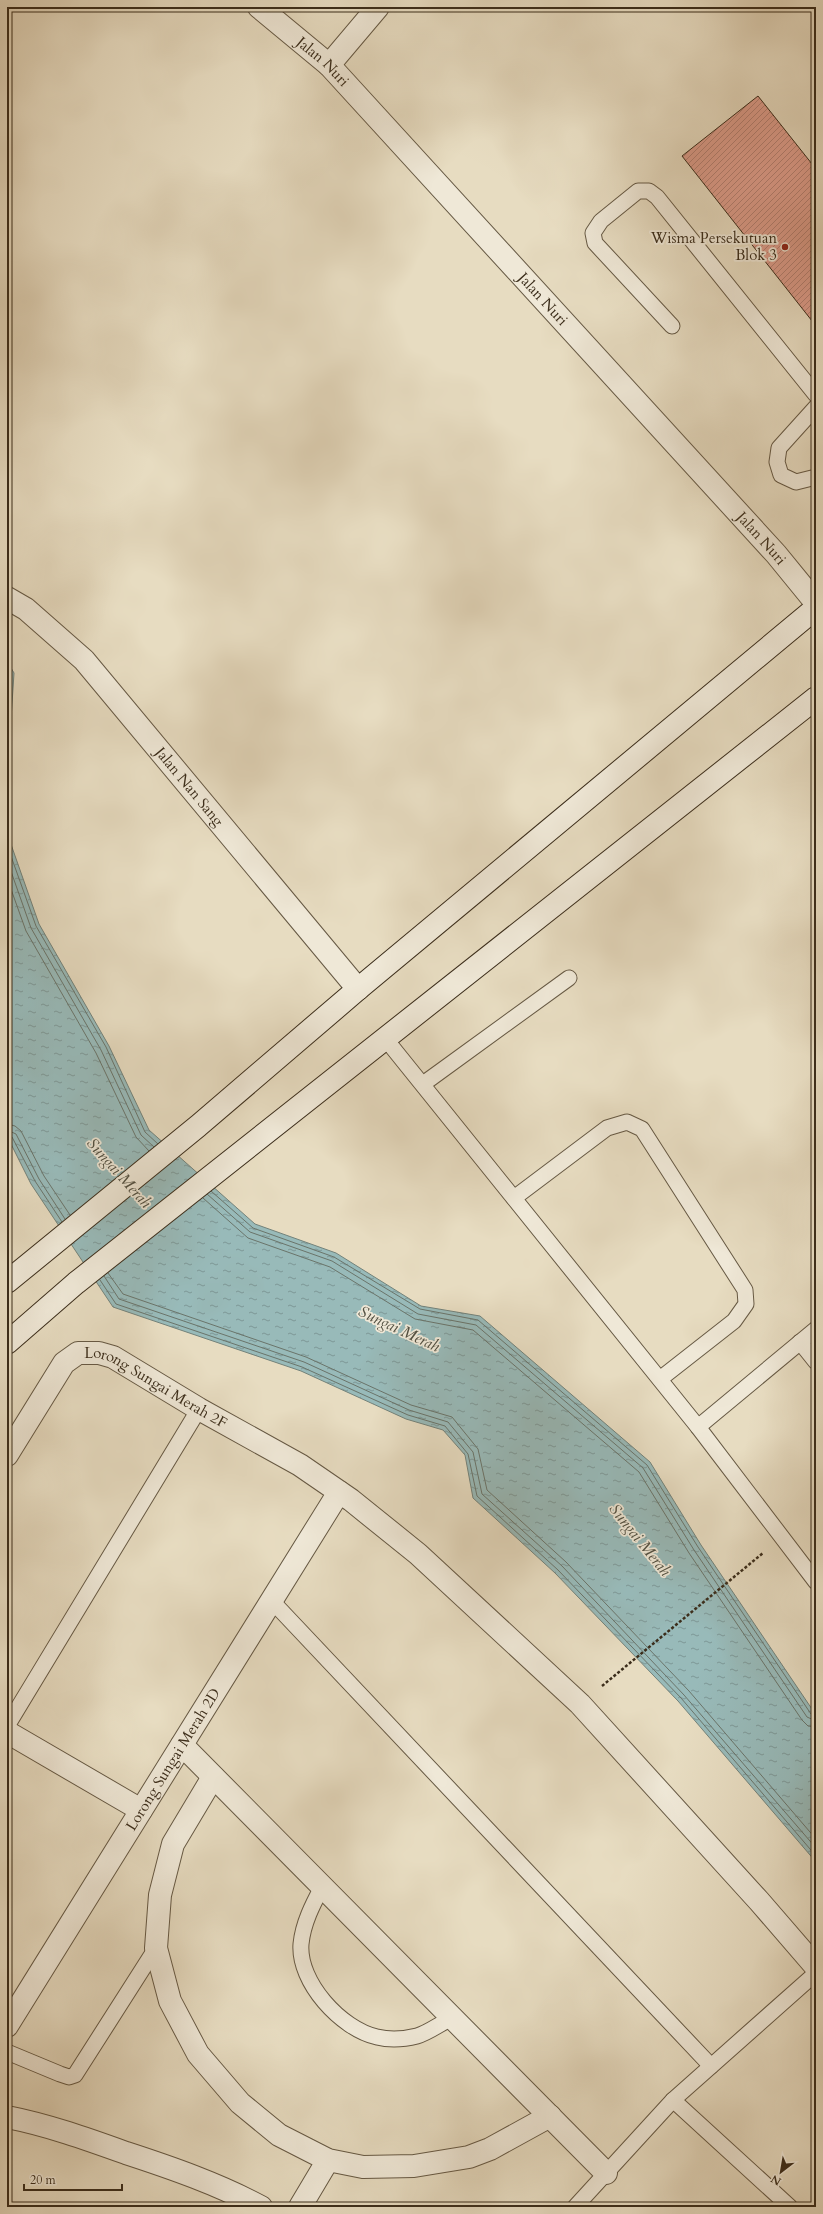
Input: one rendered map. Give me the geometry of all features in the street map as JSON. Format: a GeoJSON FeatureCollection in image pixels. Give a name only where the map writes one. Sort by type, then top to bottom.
{"type":"FeatureCollection","features":[{"type":"Feature","properties":{"kind":"street","name":"Jalan Nuri"},"geometry":{"type":"LineString","coordinates":[[258,7],[329,65],[771,548],[816,602]]}},
{"type":"Feature","properties":{"kind":"street"},"geometry":{"type":"LineString","coordinates":[[329,65],[378,7]]}},
{"type":"Feature","properties":{"kind":"street","name":"Jalan Nan Sang"},"geometry":{"type":"LineString","coordinates":[[7,598],[26,609],[84,660],[358,989]]}},
{"type":"Feature","properties":{"kind":"street"},"geometry":{"type":"LineString","coordinates":[[7,1282],[198,1126],[358,989],[816,608]]}},
{"type":"Feature","properties":{"kind":"street"},"geometry":{"type":"LineString","coordinates":[[7,1343],[76,1283],[384,1037],[816,698]]}},
{"type":"Feature","properties":{"kind":"street","name":"Lorong Sungai Merah 2F"},"geometry":{"type":"LineString","coordinates":[[7,1455],[64,1363],[78,1353],[99,1353],[113,1357],[199,1409],[300,1466],[372,1516],[418,1554],[580,1704],[759,1901],[816,1967]]}},
{"type":"Feature","properties":{"kind":"street","name":"Lorong Sungai Merah 2D"},"geometry":{"type":"LineString","coordinates":[[7,2026],[339,1492]]}},
{"type":"Feature","properties":{"kind":"street"},"geometry":{"type":"LineString","coordinates":[[7,1732],[141,1810]]}},
{"type":"Feature","properties":{"kind":"street"},"geometry":{"type":"LineString","coordinates":[[182,1745],[606,2172]]}},
{"type":"Feature","properties":{"kind":"street"},"geometry":{"type":"LineString","coordinates":[[213,1777],[173,1844],[160,1895],[156,1948],[170,2001],[198,2054],[240,2103],[279,2135],[328,2160],[363,2166],[414,2166],[440,2163],[469,2157],[490,2149],[550,2116]]}},
{"type":"Feature","properties":{"kind":"street"},"geometry":{"type":"LineString","coordinates":[[7,2117],[44,2125],[180,2171],[243,2197],[261,2207]]}},
{"type":"Feature","properties":{"kind":"street"},"geometry":{"type":"LineString","coordinates":[[300,2207],[328,2160]]}},
{"type":"Feature","properties":{"kind":"lane"},"geometry":{"type":"LineString","coordinates":[[672,326],[596,243],[593,233],[601,221],[638,191],[649,192],[657,196],[816,395]]}},
{"type":"Feature","properties":{"kind":"lane"},"geometry":{"type":"LineString","coordinates":[[816,407],[779,448],[776,462],[781,475],[796,482],[816,476]]}},
{"type":"Feature","properties":{"kind":"lane"},"geometry":{"type":"LineString","coordinates":[[423,1084],[569,978]]}},
{"type":"Feature","properties":{"kind":"lane"},"geometry":{"type":"LineString","coordinates":[[384,1037],[660,1379],[816,1582]]}},
{"type":"Feature","properties":{"kind":"lane"},"geometry":{"type":"LineString","coordinates":[[514,1198],[607,1128],[627,1122],[642,1129],[745,1290],[746,1304],[734,1321],[660,1379]]}},
{"type":"Feature","properties":{"kind":"lane"},"geometry":{"type":"LineString","coordinates":[[698,1427],[816,1329]]}},
{"type":"Feature","properties":{"kind":"lane"},"geometry":{"type":"LineString","coordinates":[[800,1342],[816,1362]]}},
{"type":"Feature","properties":{"kind":"lane"},"geometry":{"type":"LineString","coordinates":[[7,1726],[199,1409]]}},
{"type":"Feature","properties":{"kind":"lane"},"geometry":{"type":"LineString","coordinates":[[271,1600],[711,2066]]}},
{"type":"Feature","properties":{"kind":"lane"},"geometry":{"type":"LineString","coordinates":[[322,1887],[309,1911],[301,1944],[304,1967],[311,1984],[323,2001],[356,2029],[377,2038],[418,2036],[452,2018]]}},
{"type":"Feature","properties":{"kind":"lane"},"geometry":{"type":"LineString","coordinates":[[7,2052],[60,2074],[69,2077],[75,2075],[156,1948]]}},
{"type":"Feature","properties":{"kind":"lane"},"geometry":{"type":"LineString","coordinates":[[575,2207],[673,2100],[816,1972]]}},
{"type":"Feature","properties":{"kind":"lane"},"geometry":{"type":"LineString","coordinates":[[673,2100],[790,2207]]}},
{"type":"Feature","properties":{"kind":"path"},"geometry":{"type":"LineString","coordinates":[[580,1704],[782,1537]]}},
{"type":"Feature","properties":{"kind":"water"},"geometry":{"type":"Polygon","coordinates":[[[7,661],[14,673],[7,781],[7,661]]]}},
{"type":"Feature","properties":{"kind":"water","name":"Sungai Merah"},"geometry":{"type":"Polygon","coordinates":[[[7,833],[39,924],[109,1046],[149,1130],[255,1224],[336,1253],[421,1306],[480,1316],[650,1462],[701,1545],[816,1715],[816,1862],[678,1701],[555,1573],[473,1498],[465,1455],[443,1430],[406,1419],[301,1371],[113,1307],[31,1184],[7,1136],[7,833]]]}},
{"type":"Feature","properties":{"kind":"building","name":"Wisma Persekutuan Blok 3"},"geometry":{"type":"Polygon","coordinates":[[[758,96],[816,169],[816,326],[682,156],[758,96]]]}},
{"type":"Feature","properties":{"kind":"place","name":"Wisma Persekutuan Blok 3"},"geometry":{"type":"Point","coordinates":[785,247]}}]}
